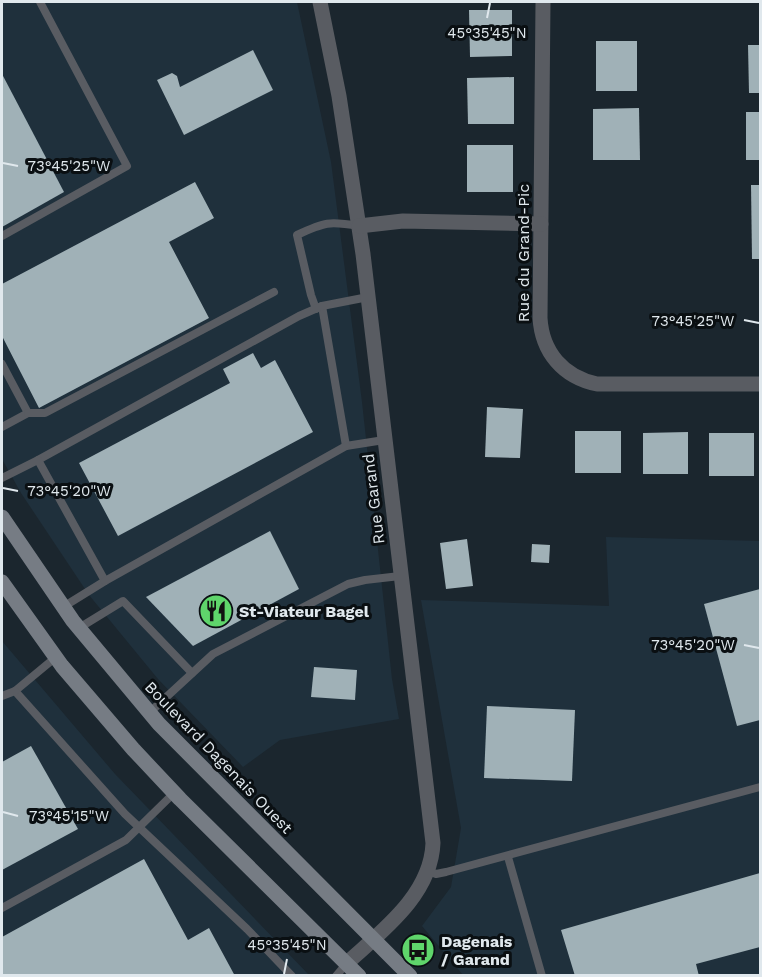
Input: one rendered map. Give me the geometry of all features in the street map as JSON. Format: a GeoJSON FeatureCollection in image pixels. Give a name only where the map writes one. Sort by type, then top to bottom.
{"type":"FeatureCollection","features":[{"type":"Feature","properties":{"kind":"main road","name":"Boulevard Dagenais Ouest"},"geometry":{"type":"LineString","coordinates":[[2,517],[63,608],[149,713],[220,787],[410,975]]}},
{"type":"Feature","properties":{"kind":"main road"},"geometry":{"type":"LineString","coordinates":[[2,582],[56,657],[113,726],[174,793],[359,975]]}},
{"type":"Feature","properties":{"kind":"street","name":"Rue Garand"},"geometry":{"type":"LineString","coordinates":[[320,2],[337,85],[359,226],[432,834],[432,858],[428,871],[408,903],[346,963]]}},
{"type":"Feature","properties":{"kind":"street","name":"Rue du Grand-Pic"},"geometry":{"type":"LineString","coordinates":[[543,2],[541,327],[549,351],[566,371],[588,382],[605,384],[760,384]]}},
{"type":"Feature","properties":{"kind":"street"},"geometry":{"type":"LineString","coordinates":[[359,226],[403,221],[541,224]]}},
{"type":"Feature","properties":{"kind":"lane"},"geometry":{"type":"LineString","coordinates":[[2,236],[127,166],[40,2]]}},
{"type":"Feature","properties":{"kind":"lane"},"geometry":{"type":"LineString","coordinates":[[346,446],[319,308],[311,295],[297,235],[317,225],[335,222],[359,226]]}},
{"type":"Feature","properties":{"kind":"lane"},"geometry":{"type":"LineString","coordinates":[[2,427],[28,413],[45,413],[274,292]]}},
{"type":"Feature","properties":{"kind":"lane"},"geometry":{"type":"LineString","coordinates":[[2,478],[299,316],[319,308],[368,297]]}},
{"type":"Feature","properties":{"kind":"lane"},"geometry":{"type":"LineString","coordinates":[[2,364],[28,413]]}},
{"type":"Feature","properties":{"kind":"lane"},"geometry":{"type":"LineString","coordinates":[[63,608],[105,581],[346,446],[384,440]]}},
{"type":"Feature","properties":{"kind":"lane"},"geometry":{"type":"LineString","coordinates":[[38,460],[105,581]]}},
{"type":"Feature","properties":{"kind":"lane"},"geometry":{"type":"LineString","coordinates":[[149,713],[204,661],[225,647],[348,584],[400,576]]}},
{"type":"Feature","properties":{"kind":"lane"},"geometry":{"type":"LineString","coordinates":[[79,628],[123,601],[192,673]]}},
{"type":"Feature","properties":{"kind":"lane"},"geometry":{"type":"LineString","coordinates":[[2,696],[15,691],[56,657]]}},
{"type":"Feature","properties":{"kind":"lane"},"geometry":{"type":"LineString","coordinates":[[15,691],[125,814],[247,929],[292,975]]}},
{"type":"Feature","properties":{"kind":"lane"},"geometry":{"type":"LineString","coordinates":[[428,871],[441,874],[760,787]]}},
{"type":"Feature","properties":{"kind":"lane"},"geometry":{"type":"LineString","coordinates":[[2,908],[111,849],[140,828],[174,793]]}},
{"type":"Feature","properties":{"kind":"lane"},"geometry":{"type":"LineString","coordinates":[[508,857],[542,975]]}},
{"type":"Feature","properties":{"kind":"lane"},"geometry":{"type":"LineString","coordinates":[[336,975],[346,963]]}},
{"type":"Feature","properties":{"kind":"shaded area"},"geometry":{"type":"Polygon","coordinates":[[[2,2],[297,2],[331,162],[362,402],[392,679],[399,719],[280,740],[243,767],[158,679],[89,595],[21,493],[2,459],[2,2]]]}},
{"type":"Feature","properties":{"kind":"shaded area"},"geometry":{"type":"Polygon","coordinates":[[[606,537],[760,541],[760,975],[463,975],[422,926],[451,887],[461,828],[421,600],[609,606],[606,537]]]}},
{"type":"Feature","properties":{"kind":"shaded area"},"geometry":{"type":"Polygon","coordinates":[[[2,641],[115,774],[309,975],[2,975],[2,641]]]}},
{"type":"Feature","properties":{"kind":"building"},"geometry":{"type":"Polygon","coordinates":[[[469,10],[512,10],[512,56],[470,57],[469,10]]]}},
{"type":"Feature","properties":{"kind":"building"},"geometry":{"type":"Polygon","coordinates":[[[596,41],[637,41],[637,91],[596,91],[596,41]]]}},
{"type":"Feature","properties":{"kind":"building"},"geometry":{"type":"Polygon","coordinates":[[[748,45],[760,45],[760,93],[749,93],[748,45]]]}},
{"type":"Feature","properties":{"kind":"building"},"geometry":{"type":"Polygon","coordinates":[[[253,50],[273,90],[184,135],[157,80],[172,73],[177,76],[180,87],[253,50]]]}},
{"type":"Feature","properties":{"kind":"building"},"geometry":{"type":"Polygon","coordinates":[[[2,74],[64,192],[2,227],[2,74]]]}},
{"type":"Feature","properties":{"kind":"building"},"geometry":{"type":"Polygon","coordinates":[[[514,77],[514,124],[468,124],[467,78],[514,77]]]}},
{"type":"Feature","properties":{"kind":"building"},"geometry":{"type":"Polygon","coordinates":[[[639,108],[640,160],[593,160],[593,109],[639,108]]]}},
{"type":"Feature","properties":{"kind":"building"},"geometry":{"type":"Polygon","coordinates":[[[746,112],[760,112],[760,160],[746,160],[746,112]]]}},
{"type":"Feature","properties":{"kind":"building"},"geometry":{"type":"Polygon","coordinates":[[[467,145],[513,145],[513,192],[467,192],[467,145]]]}},
{"type":"Feature","properties":{"kind":"building"},"geometry":{"type":"Polygon","coordinates":[[[195,182],[214,218],[169,242],[209,318],[39,408],[2,336],[2,284],[195,182]]]}},
{"type":"Feature","properties":{"kind":"building"},"geometry":{"type":"Polygon","coordinates":[[[751,185],[760,185],[760,259],[752,259],[751,185]]]}},
{"type":"Feature","properties":{"kind":"building"},"geometry":{"type":"Polygon","coordinates":[[[253,353],[261,368],[275,360],[313,432],[118,536],[79,463],[230,383],[223,369],[253,353]]]}},
{"type":"Feature","properties":{"kind":"building"},"geometry":{"type":"Polygon","coordinates":[[[487,407],[523,409],[520,458],[485,457],[487,407]]]}},
{"type":"Feature","properties":{"kind":"building"},"geometry":{"type":"Polygon","coordinates":[[[575,431],[621,431],[621,473],[575,473],[575,431]]]}},
{"type":"Feature","properties":{"kind":"building"},"geometry":{"type":"Polygon","coordinates":[[[688,432],[688,474],[643,474],[643,433],[688,432]]]}},
{"type":"Feature","properties":{"kind":"building"},"geometry":{"type":"Polygon","coordinates":[[[709,433],[754,433],[754,476],[709,476],[709,433]]]}},
{"type":"Feature","properties":{"kind":"building"},"geometry":{"type":"Polygon","coordinates":[[[270,531],[299,589],[193,646],[146,597],[270,531]]]}},
{"type":"Feature","properties":{"kind":"building"},"geometry":{"type":"Polygon","coordinates":[[[467,539],[473,586],[446,589],[440,543],[467,539]]]}},
{"type":"Feature","properties":{"kind":"building"},"geometry":{"type":"Polygon","coordinates":[[[532,544],[550,545],[549,563],[531,562],[532,544]]]}},
{"type":"Feature","properties":{"kind":"building"},"geometry":{"type":"Polygon","coordinates":[[[760,589],[760,720],[737,726],[704,604],[760,589]]]}},
{"type":"Feature","properties":{"kind":"building"},"geometry":{"type":"Polygon","coordinates":[[[314,667],[357,670],[355,700],[311,697],[314,667]]]}},
{"type":"Feature","properties":{"kind":"building"},"geometry":{"type":"Polygon","coordinates":[[[487,706],[575,710],[572,781],[484,778],[487,706]]]}},
{"type":"Feature","properties":{"kind":"building"},"geometry":{"type":"Polygon","coordinates":[[[31,746],[78,829],[2,870],[2,762],[31,746]]]}},
{"type":"Feature","properties":{"kind":"building"},"geometry":{"type":"Polygon","coordinates":[[[144,859],[188,940],[209,928],[235,976],[2,976],[2,937],[144,859]]]}},
{"type":"Feature","properties":{"kind":"building"},"geometry":{"type":"Polygon","coordinates":[[[760,873],[760,947],[696,964],[699,976],[575,976],[561,930],[760,873]]]}},
{"type":"Feature","properties":{"kind":"place","name":"St-Viateur Bagel"},"geometry":{"type":"Point","coordinates":[216,611]}},
{"type":"Feature","properties":{"kind":"place","name":"Dagenais / Garand"},"geometry":{"type":"Point","coordinates":[418,950]}}]}
